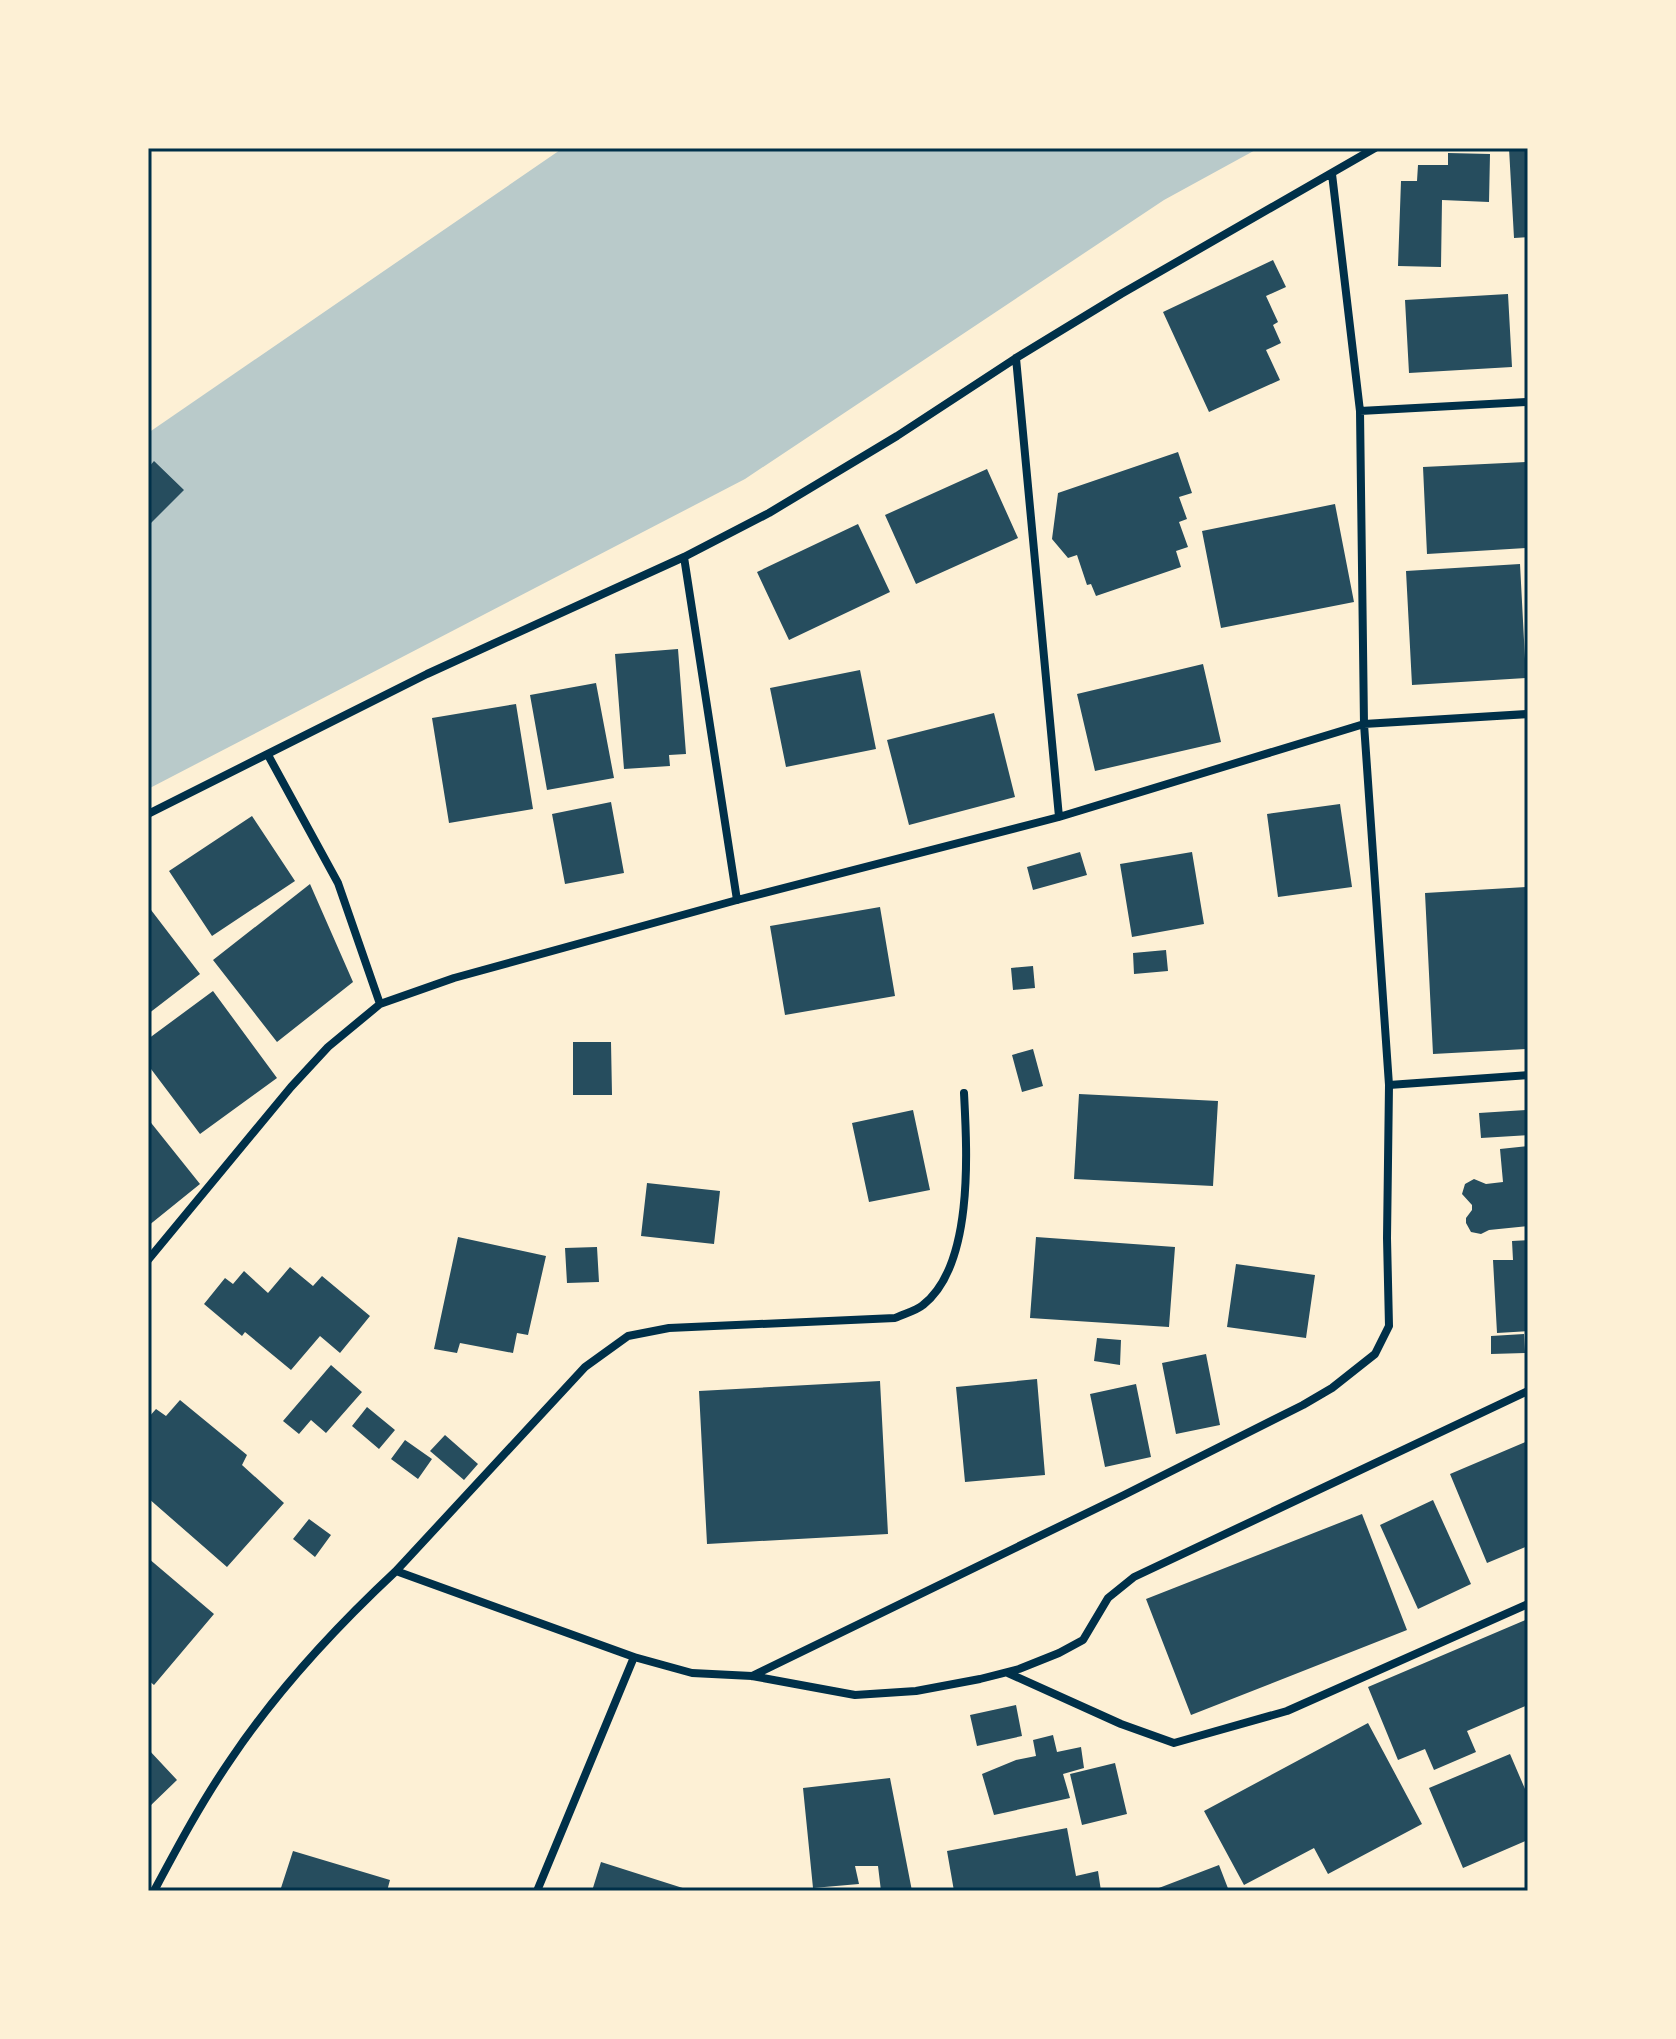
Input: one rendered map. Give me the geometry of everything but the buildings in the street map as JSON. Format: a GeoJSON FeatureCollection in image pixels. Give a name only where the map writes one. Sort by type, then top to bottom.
{"type":"FeatureCollection","features":[{"type":"Feature","properties":{"kind":"street"},"geometry":{"type":"LineString","coordinates":[[148,814],[427,674],[684,557],[769,513],[872,452],[1016,358],[1375,148]]}},
{"type":"Feature","properties":{"kind":"street"},"geometry":{"type":"LineString","coordinates":[[752,1676],[1303,1405],[1332,1388],[1375,1354],[1389,1326],[1389,1085],[1364,724],[1360,411],[1332,174]]}},
{"type":"Feature","properties":{"kind":"street"},"geometry":{"type":"LineString","coordinates":[[1016,358],[1059,817]]}},
{"type":"Feature","properties":{"kind":"street"},"geometry":{"type":"LineString","coordinates":[[1360,411],[1528,402]]}},
{"type":"Feature","properties":{"kind":"street"},"geometry":{"type":"LineString","coordinates":[[684,557],[737,900]]}},
{"type":"Feature","properties":{"kind":"street"},"geometry":{"type":"LineString","coordinates":[[148,1260],[291,1087],[328,1047],[380,1004],[454,978],[737,900],[1059,817],[1364,724],[1528,714]]}},
{"type":"Feature","properties":{"kind":"street"},"geometry":{"type":"LineString","coordinates":[[268,755],[338,883],[380,1004]]}},
{"type":"Feature","properties":{"kind":"street"},"geometry":{"type":"LineString","coordinates":[[1389,1085],[1528,1075]]}},
{"type":"Feature","properties":{"kind":"street"},"geometry":{"type":"LineString","coordinates":[[154,1891],[207,1795],[282,1689],[585,1367],[628,1336],[669,1328],[895,1318],[923,1306],[939,1285],[955,1253],[968,1166],[964,1093]]}},
{"type":"Feature","properties":{"kind":"street"},"geometry":{"type":"LineString","coordinates":[[396,1571],[634,1657],[692,1673],[752,1676],[855,1695],[916,1691],[1007,1672],[1059,1653],[1083,1640],[1108,1598],[1134,1577],[1528,1391]]}},
{"type":"Feature","properties":{"kind":"street"},"geometry":{"type":"LineString","coordinates":[[1007,1672],[1121,1724],[1174,1743],[1287,1711],[1528,1604]]}},
{"type":"Feature","properties":{"kind":"street"},"geometry":{"type":"LineString","coordinates":[[537,1891],[634,1657]]}},
{"type":"Feature","properties":{"kind":"shaded area"},"geometry":{"type":"Polygon","coordinates":[[[563,148],[1259,148],[1164,200],[745,479],[148,789],[148,433],[563,148]]]}}]}
